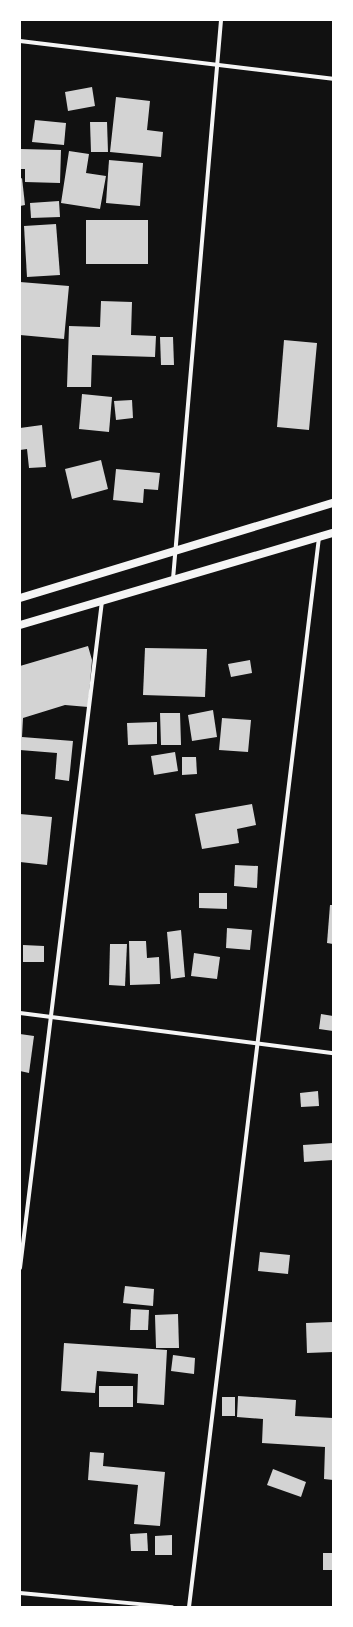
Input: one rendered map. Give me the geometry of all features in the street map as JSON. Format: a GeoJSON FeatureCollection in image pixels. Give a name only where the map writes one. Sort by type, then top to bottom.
{"type":"FeatureCollection","features":[{"type":"Feature","properties":{"kind":"main road"},"geometry":{"type":"LineString","coordinates":[[20,598],[333,503]]}},
{"type":"Feature","properties":{"kind":"main road"},"geometry":{"type":"LineString","coordinates":[[20,625],[333,533]]}},
{"type":"Feature","properties":{"kind":"street"},"geometry":{"type":"LineString","coordinates":[[173,579],[174,552],[218,68],[221,20]]}},
{"type":"Feature","properties":{"kind":"street"},"geometry":{"type":"LineString","coordinates":[[20,41],[218,68],[333,79]]}},
{"type":"Feature","properties":{"kind":"street"},"geometry":{"type":"LineString","coordinates":[[189,1607],[260,1042],[319,537]]}},
{"type":"Feature","properties":{"kind":"street"},"geometry":{"type":"LineString","coordinates":[[20,1268],[102,600]]}},
{"type":"Feature","properties":{"kind":"street"},"geometry":{"type":"LineString","coordinates":[[20,1013],[260,1042],[333,1053]]}},
{"type":"Feature","properties":{"kind":"street"},"geometry":{"type":"LineString","coordinates":[[20,1593],[103,1602],[172,1607]]}},
{"type":"Feature","properties":{"kind":"street"},"geometry":{"type":"LineString","coordinates":[[103,1602],[103,1607]]}},
{"type":"Feature","properties":{"kind":"building"},"geometry":{"type":"Polygon","coordinates":[[[92,87],[95,106],[68,111],[65,92],[92,87]]]}},
{"type":"Feature","properties":{"kind":"building"},"geometry":{"type":"Polygon","coordinates":[[[116,97],[150,101],[147,130],[163,132],[161,157],[110,152],[116,97]]]}},
{"type":"Feature","properties":{"kind":"building"},"geometry":{"type":"Polygon","coordinates":[[[35,120],[66,123],[64,145],[32,142],[35,120]]]}},
{"type":"Feature","properties":{"kind":"building"},"geometry":{"type":"Polygon","coordinates":[[[90,122],[107,122],[108,152],[91,152],[90,122]]]}},
{"type":"Feature","properties":{"kind":"building"},"geometry":{"type":"Polygon","coordinates":[[[20,149],[61,150],[60,183],[25,182],[25,169],[20,169],[20,149]]]}},
{"type":"Feature","properties":{"kind":"building"},"geometry":{"type":"Polygon","coordinates":[[[69,151],[89,154],[86,173],[106,176],[100,209],[61,203],[69,151]]]}},
{"type":"Feature","properties":{"kind":"building"},"geometry":{"type":"Polygon","coordinates":[[[109,160],[143,163],[140,206],[106,203],[109,160]]]}},
{"type":"Feature","properties":{"kind":"building"},"geometry":{"type":"Polygon","coordinates":[[[22,178],[25,205],[20,206],[20,179],[22,178]]]}},
{"type":"Feature","properties":{"kind":"building"},"geometry":{"type":"Polygon","coordinates":[[[59,201],[60,217],[31,218],[30,203],[59,201]]]}},
{"type":"Feature","properties":{"kind":"building"},"geometry":{"type":"Polygon","coordinates":[[[86,220],[148,220],[148,264],[86,264],[86,220]]]}},
{"type":"Feature","properties":{"kind":"building"},"geometry":{"type":"Polygon","coordinates":[[[56,224],[60,275],[27,277],[24,226],[56,224]]]}},
{"type":"Feature","properties":{"kind":"building"},"geometry":{"type":"Polygon","coordinates":[[[20,282],[69,286],[64,339],[20,335],[20,282]]]}},
{"type":"Feature","properties":{"kind":"building"},"geometry":{"type":"Polygon","coordinates":[[[101,301],[132,302],[131,335],[156,336],[155,357],[92,355],[91,387],[67,387],[69,326],[100,327],[101,301]]]}},
{"type":"Feature","properties":{"kind":"building"},"geometry":{"type":"Polygon","coordinates":[[[160,337],[173,337],[174,365],[161,365],[160,337]]]}},
{"type":"Feature","properties":{"kind":"building"},"geometry":{"type":"Polygon","coordinates":[[[284,340],[317,343],[309,430],[277,427],[284,340]]]}},
{"type":"Feature","properties":{"kind":"building"},"geometry":{"type":"Polygon","coordinates":[[[82,394],[112,397],[109,432],[79,429],[82,394]]]}},
{"type":"Feature","properties":{"kind":"building"},"geometry":{"type":"Polygon","coordinates":[[[132,400],[133,418],[116,420],[114,401],[132,400]]]}},
{"type":"Feature","properties":{"kind":"building"},"geometry":{"type":"Polygon","coordinates":[[[42,425],[46,467],[29,468],[27,449],[20,450],[20,428],[42,425]]]}},
{"type":"Feature","properties":{"kind":"building"},"geometry":{"type":"Polygon","coordinates":[[[101,460],[108,489],[72,499],[65,469],[101,460]]]}},
{"type":"Feature","properties":{"kind":"building"},"geometry":{"type":"Polygon","coordinates":[[[116,469],[160,473],[158,490],[144,489],[143,503],[113,500],[116,469]]]}},
{"type":"Feature","properties":{"kind":"building"},"geometry":{"type":"Polygon","coordinates":[[[88,646],[92,660],[88,707],[65,705],[23,718],[22,737],[73,741],[69,781],[55,779],[57,753],[20,750],[20,666],[88,646]]]}},
{"type":"Feature","properties":{"kind":"building"},"geometry":{"type":"Polygon","coordinates":[[[145,648],[207,649],[205,697],[143,695],[145,648]]]}},
{"type":"Feature","properties":{"kind":"building"},"geometry":{"type":"Polygon","coordinates":[[[250,660],[252,673],[231,677],[228,664],[250,660]]]}},
{"type":"Feature","properties":{"kind":"building"},"geometry":{"type":"Polygon","coordinates":[[[213,710],[217,737],[192,741],[188,715],[213,710]]]}},
{"type":"Feature","properties":{"kind":"building"},"geometry":{"type":"Polygon","coordinates":[[[160,713],[180,713],[181,745],[161,745],[160,713]]]}},
{"type":"Feature","properties":{"kind":"building"},"geometry":{"type":"Polygon","coordinates":[[[222,718],[251,720],[248,752],[219,750],[222,718]]]}},
{"type":"Feature","properties":{"kind":"building"},"geometry":{"type":"Polygon","coordinates":[[[157,722],[157,744],[128,745],[127,723],[157,722]]]}},
{"type":"Feature","properties":{"kind":"building"},"geometry":{"type":"Polygon","coordinates":[[[175,752],[178,771],[154,775],[151,756],[175,752]]]}},
{"type":"Feature","properties":{"kind":"building"},"geometry":{"type":"Polygon","coordinates":[[[182,757],[196,757],[197,774],[182,775],[182,757]]]}},
{"type":"Feature","properties":{"kind":"building"},"geometry":{"type":"Polygon","coordinates":[[[252,804],[256,825],[237,829],[239,843],[202,849],[195,814],[252,804]]]}},
{"type":"Feature","properties":{"kind":"building"},"geometry":{"type":"Polygon","coordinates":[[[20,814],[52,817],[47,865],[20,862],[20,814]]]}},
{"type":"Feature","properties":{"kind":"building"},"geometry":{"type":"Polygon","coordinates":[[[235,865],[258,866],[257,888],[234,886],[235,865]]]}},
{"type":"Feature","properties":{"kind":"building"},"geometry":{"type":"Polygon","coordinates":[[[199,893],[227,893],[227,909],[199,908],[199,893]]]}},
{"type":"Feature","properties":{"kind":"building"},"geometry":{"type":"Polygon","coordinates":[[[330,905],[333,905],[333,944],[327,943],[330,905]]]}},
{"type":"Feature","properties":{"kind":"building"},"geometry":{"type":"Polygon","coordinates":[[[227,928],[252,930],[250,950],[226,948],[227,928]]]}},
{"type":"Feature","properties":{"kind":"building"},"geometry":{"type":"Polygon","coordinates":[[[181,930],[185,977],[171,979],[167,932],[181,930]]]}},
{"type":"Feature","properties":{"kind":"building"},"geometry":{"type":"Polygon","coordinates":[[[129,941],[146,941],[147,958],[159,957],[160,984],[130,985],[129,941]]]}},
{"type":"Feature","properties":{"kind":"building"},"geometry":{"type":"Polygon","coordinates":[[[110,944],[127,944],[125,986],[109,985],[110,944]]]}},
{"type":"Feature","properties":{"kind":"building"},"geometry":{"type":"Polygon","coordinates":[[[23,945],[44,946],[44,962],[23,962],[23,945]]]}},
{"type":"Feature","properties":{"kind":"building"},"geometry":{"type":"Polygon","coordinates":[[[194,953],[220,957],[217,979],[191,976],[194,953]]]}},
{"type":"Feature","properties":{"kind":"building"},"geometry":{"type":"Polygon","coordinates":[[[321,1014],[333,1016],[333,1031],[319,1029],[321,1014]]]}},
{"type":"Feature","properties":{"kind":"building"},"geometry":{"type":"Polygon","coordinates":[[[20,1034],[34,1036],[29,1073],[20,1071],[20,1034]]]}},
{"type":"Feature","properties":{"kind":"building"},"geometry":{"type":"Polygon","coordinates":[[[318,1091],[319,1106],[301,1107],[300,1093],[318,1091]]]}},
{"type":"Feature","properties":{"kind":"building"},"geometry":{"type":"Polygon","coordinates":[[[333,1143],[333,1160],[304,1162],[303,1145],[333,1143]]]}},
{"type":"Feature","properties":{"kind":"building"},"geometry":{"type":"Polygon","coordinates":[[[260,1252],[290,1255],[288,1274],[258,1271],[260,1252]]]}},
{"type":"Feature","properties":{"kind":"building"},"geometry":{"type":"Polygon","coordinates":[[[125,1286],[154,1289],[153,1306],[123,1303],[125,1286]]]}},
{"type":"Feature","properties":{"kind":"building"},"geometry":{"type":"Polygon","coordinates":[[[131,1309],[149,1310],[148,1330],[130,1330],[131,1309]]]}},
{"type":"Feature","properties":{"kind":"building"},"geometry":{"type":"Polygon","coordinates":[[[178,1314],[179,1348],[156,1348],[155,1315],[178,1314]]]}},
{"type":"Feature","properties":{"kind":"building"},"geometry":{"type":"Polygon","coordinates":[[[333,1322],[333,1352],[307,1353],[306,1323],[333,1322]]]}},
{"type":"Feature","properties":{"kind":"building"},"geometry":{"type":"Polygon","coordinates":[[[64,1343],[167,1350],[164,1405],[137,1403],[138,1374],[97,1371],[95,1393],[61,1391],[64,1343]]]}},
{"type":"Feature","properties":{"kind":"building"},"geometry":{"type":"Polygon","coordinates":[[[173,1355],[195,1358],[194,1374],[171,1371],[173,1355]]]}},
{"type":"Feature","properties":{"kind":"building"},"geometry":{"type":"Polygon","coordinates":[[[99,1386],[133,1386],[133,1407],[99,1407],[99,1386]]]}},
{"type":"Feature","properties":{"kind":"building"},"geometry":{"type":"Polygon","coordinates":[[[238,1396],[296,1400],[295,1416],[333,1418],[333,1480],[324,1479],[325,1447],[262,1443],[263,1419],[237,1417],[238,1396]]]}},
{"type":"Feature","properties":{"kind":"building"},"geometry":{"type":"Polygon","coordinates":[[[222,1397],[235,1397],[235,1416],[222,1416],[222,1397]]]}},
{"type":"Feature","properties":{"kind":"building"},"geometry":{"type":"Polygon","coordinates":[[[90,1452],[104,1453],[103,1466],[165,1472],[160,1526],[134,1524],[138,1485],[88,1480],[90,1452]]]}},
{"type":"Feature","properties":{"kind":"building"},"geometry":{"type":"Polygon","coordinates":[[[273,1469],[306,1482],[301,1497],[267,1485],[273,1469]]]}},
{"type":"Feature","properties":{"kind":"building"},"geometry":{"type":"Polygon","coordinates":[[[147,1533],[148,1551],[131,1551],[130,1534],[147,1533]]]}},
{"type":"Feature","properties":{"kind":"building"},"geometry":{"type":"Polygon","coordinates":[[[172,1535],[172,1555],[155,1555],[155,1536],[172,1535]]]}},
{"type":"Feature","properties":{"kind":"building"},"geometry":{"type":"Polygon","coordinates":[[[323,1553],[333,1553],[333,1570],[323,1570],[323,1553]]]}}]}
